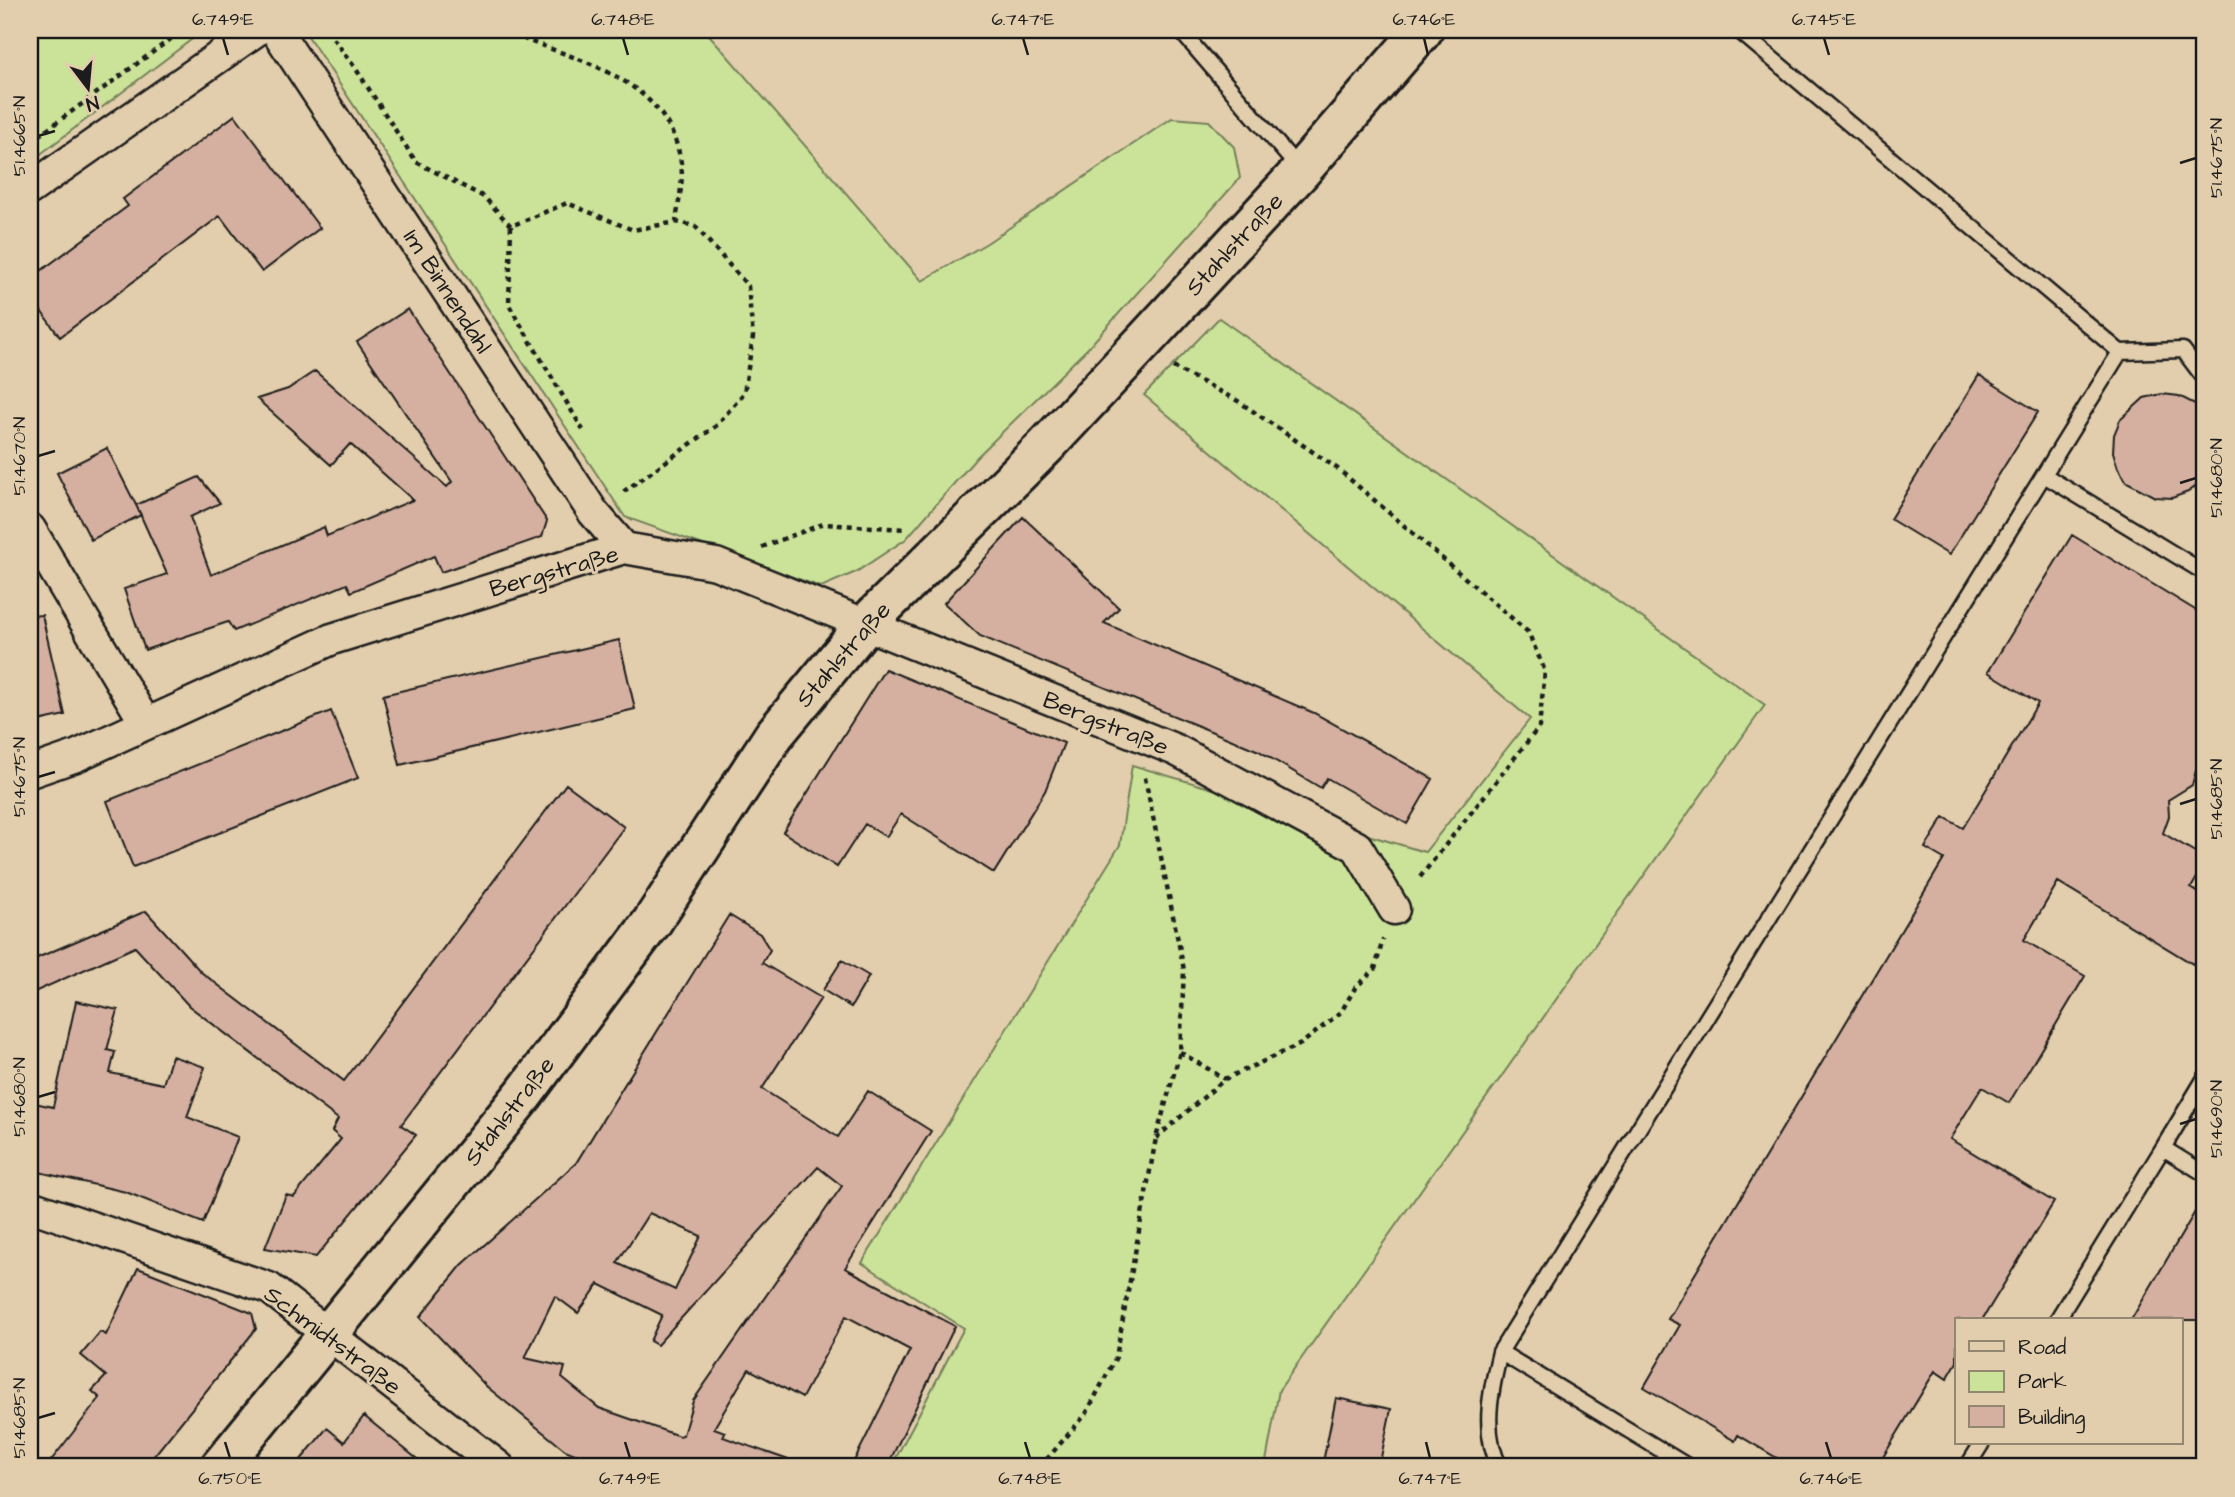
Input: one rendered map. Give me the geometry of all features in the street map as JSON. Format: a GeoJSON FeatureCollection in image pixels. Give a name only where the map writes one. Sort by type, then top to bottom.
{"type":"FeatureCollection","features":[{"type":"Feature","properties":{"kind":"street"},"geometry":{"type":"LineString","coordinates":[[30,190],[257,30]]}},
{"type":"Feature","properties":{"kind":"street","name":"Im Binnendahl"},"geometry":{"type":"LineString","coordinates":[[276,30],[593,512],[624,548]]}},
{"type":"Feature","properties":{"kind":"street","name":"Stahlstraße"},"geometry":{"type":"LineString","coordinates":[[220,1467],[524,1094],[652,922],[774,736],[864,626],[1046,446],[1301,171],[1423,30]]}},
{"type":"Feature","properties":{"kind":"street"},"geometry":{"type":"LineString","coordinates":[[30,529],[146,724]]}},
{"type":"Feature","properties":{"kind":"street","name":"Bergstraße"},"geometry":{"type":"LineString","coordinates":[[30,772],[76,757],[332,639],[624,548],[716,564],[1176,750],[1357,846],[1394,909]]}},
{"type":"Feature","properties":{"kind":"street","name":"Schmidtstraße"},"geometry":{"type":"LineString","coordinates":[[30,1206],[269,1288],[499,1467]]}},
{"type":"Feature","properties":{"kind":"lane"},"geometry":{"type":"LineString","coordinates":[[1180,30],[1301,171]]}},
{"type":"Feature","properties":{"kind":"lane"},"geometry":{"type":"LineString","coordinates":[[1738,30],[2120,352],[2183,350],[2205,379]]}},
{"type":"Feature","properties":{"kind":"lane"},"geometry":{"type":"LineString","coordinates":[[1500,1467],[1494,1456],[1488,1401],[1500,1352],[2120,352]]}},
{"type":"Feature","properties":{"kind":"lane"},"geometry":{"type":"LineString","coordinates":[[2044,475],[2205,573]]}},
{"type":"Feature","properties":{"kind":"lane"},"geometry":{"type":"LineString","coordinates":[[2058,1318],[2205,1078]]}},
{"type":"Feature","properties":{"kind":"lane"},"geometry":{"type":"LineString","coordinates":[[2163,1148],[2205,1174]]}},
{"type":"Feature","properties":{"kind":"lane"},"geometry":{"type":"LineString","coordinates":[[1500,1352],[1689,1467]]}},
{"type":"Feature","properties":{"kind":"lane"},"geometry":{"type":"LineString","coordinates":[[1966,1467],[1981,1444]]}},
{"type":"Feature","properties":{"kind":"path"},"geometry":{"type":"LineString","coordinates":[[30,142],[183,30]]}},
{"type":"Feature","properties":{"kind":"path"},"geometry":{"type":"LineString","coordinates":[[327,30],[356,69],[416,162],[484,197],[511,226],[509,305],[586,435]]}},
{"type":"Feature","properties":{"kind":"path"},"geometry":{"type":"LineString","coordinates":[[516,30],[526,40],[624,78],[667,121],[682,164],[676,222]]}},
{"type":"Feature","properties":{"kind":"path"},"geometry":{"type":"LineString","coordinates":[[511,226],[566,203],[634,230],[676,222],[695,226],[748,286],[753,337],[744,393],[716,426],[593,512]]}},
{"type":"Feature","properties":{"kind":"path"},"geometry":{"type":"LineString","coordinates":[[1146,339],[1168,364],[1238,401],[1338,469],[1528,632],[1545,671],[1539,727],[1394,909],[1384,932],[1375,969],[1355,988],[1341,1012],[1301,1044],[1224,1079],[1156,1138]]}},
{"type":"Feature","properties":{"kind":"path"},"geometry":{"type":"LineString","coordinates":[[614,482],[621,494]]}},
{"type":"Feature","properties":{"kind":"path"},"geometry":{"type":"LineString","coordinates":[[716,564],[822,524],[956,533]]}},
{"type":"Feature","properties":{"kind":"path"},"geometry":{"type":"LineString","coordinates":[[1040,1467],[1086,1414],[1116,1357],[1156,1138],[1180,1052],[1184,970],[1142,759],[1176,750]]}},
{"type":"Feature","properties":{"kind":"path"},"geometry":{"type":"LineString","coordinates":[[1180,1052],[1224,1079]]}},
{"type":"Feature","properties":{"kind":"green space"},"geometry":{"type":"Polygon","coordinates":[[[30,30],[204,30],[30,162],[30,30]]]}},
{"type":"Feature","properties":{"kind":"green space"},"geometry":{"type":"Polygon","coordinates":[[[304,30],[705,30],[922,281],[987,243],[1172,118],[1209,121],[1234,147],[1240,178],[1088,348],[977,457],[906,539],[856,572],[821,587],[625,517],[304,30]]]}},
{"type":"Feature","properties":{"kind":"green space"},"geometry":{"type":"Polygon","coordinates":[[[1219,318],[1765,705],[1279,1390],[1265,1467],[891,1467],[964,1328],[862,1263],[1120,845],[1132,765],[1425,852],[1530,719],[1144,395],[1219,318]]]}},
{"type":"Feature","properties":{"kind":"building"},"geometry":{"type":"Polygon","coordinates":[[[235,115],[320,228],[262,272],[220,216],[60,337],[30,296],[30,279],[128,206],[123,199],[235,115]]]}},
{"type":"Feature","properties":{"kind":"building"},"geometry":{"type":"Polygon","coordinates":[[[408,309],[547,521],[542,537],[441,572],[434,556],[351,592],[347,584],[234,631],[228,622],[145,650],[124,589],[167,574],[136,505],[199,477],[220,503],[190,517],[211,575],[324,527],[327,536],[413,500],[350,444],[331,465],[257,399],[288,389],[315,371],[447,487],[452,482],[357,342],[408,309]]]}},
{"type":"Feature","properties":{"kind":"building"},"geometry":{"type":"Polygon","coordinates":[[[1979,375],[2038,412],[1949,555],[1890,519],[1979,375]]]}},
{"type":"Feature","properties":{"kind":"building"},"geometry":{"type":"Polygon","coordinates":[[[2162,394],[2179,396],[2195,404],[2205,414],[2205,480],[2188,492],[2172,498],[2155,497],[2127,482],[2118,468],[2113,452],[2114,435],[2120,420],[2144,398],[2162,394]]]}},
{"type":"Feature","properties":{"kind":"building"},"geometry":{"type":"Polygon","coordinates":[[[107,448],[141,515],[91,540],[57,473],[107,448]]]}},
{"type":"Feature","properties":{"kind":"building"},"geometry":{"type":"Polygon","coordinates":[[[1023,517],[1119,608],[1104,623],[1314,713],[1433,779],[1407,824],[1327,778],[1321,788],[1259,751],[980,636],[944,603],[1023,517]]]}},
{"type":"Feature","properties":{"kind":"building"},"geometry":{"type":"Polygon","coordinates":[[[2072,535],[2205,616],[2205,738],[2192,785],[2168,800],[2169,816],[2163,833],[2205,858],[2205,864],[2191,888],[2205,897],[2205,944],[2193,964],[2058,882],[2024,940],[2085,976],[2009,1103],[1982,1087],[1950,1139],[2054,1202],[1983,1318],[1955,1318],[1955,1365],[1947,1379],[1935,1371],[1877,1467],[1792,1467],[1738,1435],[1735,1441],[1644,1387],[1680,1325],[1668,1319],[1944,859],[1925,848],[1944,817],[1963,828],[2038,703],[1988,672],[2072,535]]]}},
{"type":"Feature","properties":{"kind":"building"},"geometry":{"type":"Polygon","coordinates":[[[42,615],[65,715],[30,723],[30,616],[42,615]]]}},
{"type":"Feature","properties":{"kind":"building"},"geometry":{"type":"Polygon","coordinates":[[[619,640],[635,709],[400,765],[383,695],[619,640]]]}},
{"type":"Feature","properties":{"kind":"building"},"geometry":{"type":"Polygon","coordinates":[[[885,669],[1064,743],[1045,791],[994,873],[901,814],[886,837],[865,824],[837,867],[783,832],[885,669]]]}},
{"type":"Feature","properties":{"kind":"building"},"geometry":{"type":"Polygon","coordinates":[[[331,711],[358,778],[133,867],[107,801],[331,711]]]}},
{"type":"Feature","properties":{"kind":"building"},"geometry":{"type":"Polygon","coordinates":[[[566,784],[624,827],[401,1125],[416,1135],[316,1257],[265,1248],[286,1195],[294,1197],[341,1139],[332,1131],[338,1119],[189,1006],[135,947],[30,994],[30,961],[146,911],[201,972],[344,1081],[566,784]]]}},
{"type":"Feature","properties":{"kind":"building"},"geometry":{"type":"Polygon","coordinates":[[[729,915],[760,934],[770,950],[762,963],[821,998],[762,1089],[838,1137],[868,1091],[931,1131],[845,1268],[955,1326],[887,1467],[851,1467],[910,1350],[846,1316],[802,1398],[749,1369],[714,1428],[725,1432],[723,1437],[797,1463],[797,1467],[607,1467],[565,1450],[486,1386],[420,1317],[462,1265],[576,1163],[729,915]],[[818,1167],[657,1345],[650,1341],[662,1315],[599,1284],[578,1313],[555,1296],[525,1358],[565,1367],[562,1378],[599,1408],[679,1436],[683,1435],[693,1401],[842,1186],[818,1167]],[[649,1213],[617,1263],[675,1290],[701,1236],[649,1213]]]}},
{"type":"Feature","properties":{"kind":"building"},"geometry":{"type":"Polygon","coordinates":[[[842,960],[869,976],[851,1007],[823,990],[842,960]]]}},
{"type":"Feature","properties":{"kind":"building"},"geometry":{"type":"Polygon","coordinates":[[[76,1001],[118,1010],[107,1050],[115,1052],[110,1073],[163,1084],[172,1056],[205,1067],[187,1117],[238,1137],[203,1223],[126,1192],[30,1170],[30,1102],[53,1107],[76,1001]]]}},
{"type":"Feature","properties":{"kind":"building"},"geometry":{"type":"Polygon","coordinates":[[[2205,1195],[2205,1320],[2132,1318],[2205,1195]]]}},
{"type":"Feature","properties":{"kind":"building"},"geometry":{"type":"Polygon","coordinates":[[[138,1268],[252,1313],[256,1329],[145,1467],[46,1467],[100,1398],[92,1391],[106,1376],[81,1355],[100,1332],[106,1335],[138,1268]]]}},
{"type":"Feature","properties":{"kind":"building"},"geometry":{"type":"Polygon","coordinates":[[[1336,1398],[1391,1409],[1379,1467],[1322,1467],[1336,1398]]]}},
{"type":"Feature","properties":{"kind":"building"},"geometry":{"type":"Polygon","coordinates":[[[364,1416],[427,1467],[295,1467],[327,1428],[344,1442],[364,1416]]]}}]}
